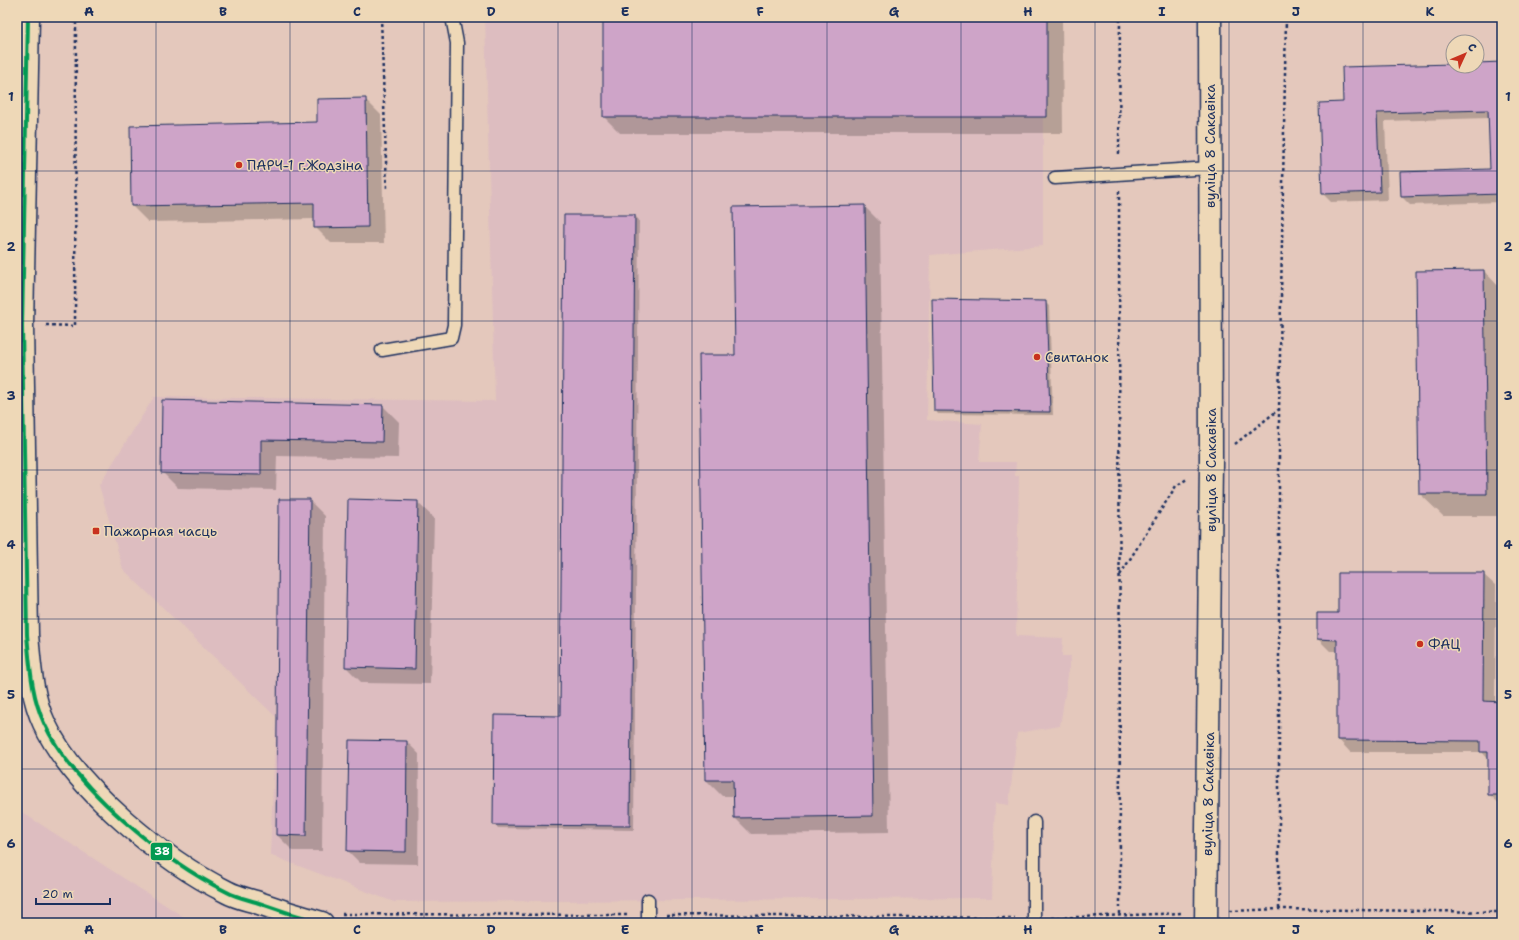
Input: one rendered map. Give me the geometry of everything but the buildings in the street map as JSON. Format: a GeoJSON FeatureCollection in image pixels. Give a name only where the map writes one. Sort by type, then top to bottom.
{"type":"FeatureCollection","features":[{"type":"Feature","properties":{"kind":"main road"},"geometry":{"type":"LineString","coordinates":[[28,17],[20,244],[22,326],[21,469],[27,635],[31,684],[44,724],[64,757],[90,788],[131,828],[178,863],[228,893],[330,918]]}},
{"type":"Feature","properties":{"kind":"main road","name":"вуліца 8 Сакавіка"},"geometry":{"type":"LineString","coordinates":[[1206,917],[1211,462],[1210,17]]}},
{"type":"Feature","properties":{"kind":"lane"},"geometry":{"type":"LineString","coordinates":[[382,350],[451,338],[454,325],[457,43],[452,17]]}},
{"type":"Feature","properties":{"kind":"lane"},"geometry":{"type":"LineString","coordinates":[[1055,178],[1210,168]]}},
{"type":"Feature","properties":{"kind":"lane"},"geometry":{"type":"LineString","coordinates":[[1034,822],[1034,921]]}},
{"type":"Feature","properties":{"kind":"lane"},"geometry":{"type":"LineString","coordinates":[[648,900],[648,919]]}},
{"type":"Feature","properties":{"kind":"path"},"geometry":{"type":"LineString","coordinates":[[44,325],[74,326],[76,17]]}},
{"type":"Feature","properties":{"kind":"path"},"geometry":{"type":"LineString","coordinates":[[381,17],[386,189]]}},
{"type":"Feature","properties":{"kind":"path"},"geometry":{"type":"LineString","coordinates":[[1120,17],[1120,916]]}},
{"type":"Feature","properties":{"kind":"path"},"geometry":{"type":"LineString","coordinates":[[1279,909],[1279,410],[1286,17]]}},
{"type":"Feature","properties":{"kind":"path"},"geometry":{"type":"LineString","coordinates":[[330,918],[1034,921],[1120,916],[1206,917],[1279,909],[1502,912]]}},
{"type":"Feature","properties":{"kind":"shaded area"},"geometry":{"type":"Polygon","coordinates":[[[485,17],[1043,17],[1043,246],[930,255],[927,420],[982,424],[979,462],[1016,462],[1015,476],[1019,476],[1016,636],[1063,638],[1062,656],[1071,656],[1060,726],[1017,733],[1009,805],[995,803],[992,898],[394,902],[270,855],[276,717],[123,569],[99,485],[154,397],[495,401],[485,17]]]}},
{"type":"Feature","properties":{"kind":"shaded area"},"geometry":{"type":"Polygon","coordinates":[[[17,809],[193,923],[17,923],[17,809]]]}},
{"type":"Feature","properties":{"kind":"transit line","name":"38"},"geometry":{"type":"LineString","coordinates":[[28,17],[22,326],[27,635],[36,702],[44,723],[58,748],[76,772],[98,797],[149,842],[202,879],[230,894],[322,923]]}},
{"type":"Feature","properties":{"kind":"place","name":"ПАРЧ-1 г.Жодзіна"},"geometry":{"type":"Point","coordinates":[239,165]}},
{"type":"Feature","properties":{"kind":"place","name":"Свитанок"},"geometry":{"type":"Point","coordinates":[1037,357]}},
{"type":"Feature","properties":{"kind":"place","name":"Пажарная часць"},"geometry":{"type":"Point","coordinates":[96,531]}},
{"type":"Feature","properties":{"kind":"place","name":"ФАЦ"},"geometry":{"type":"Point","coordinates":[1420,644]}}]}
